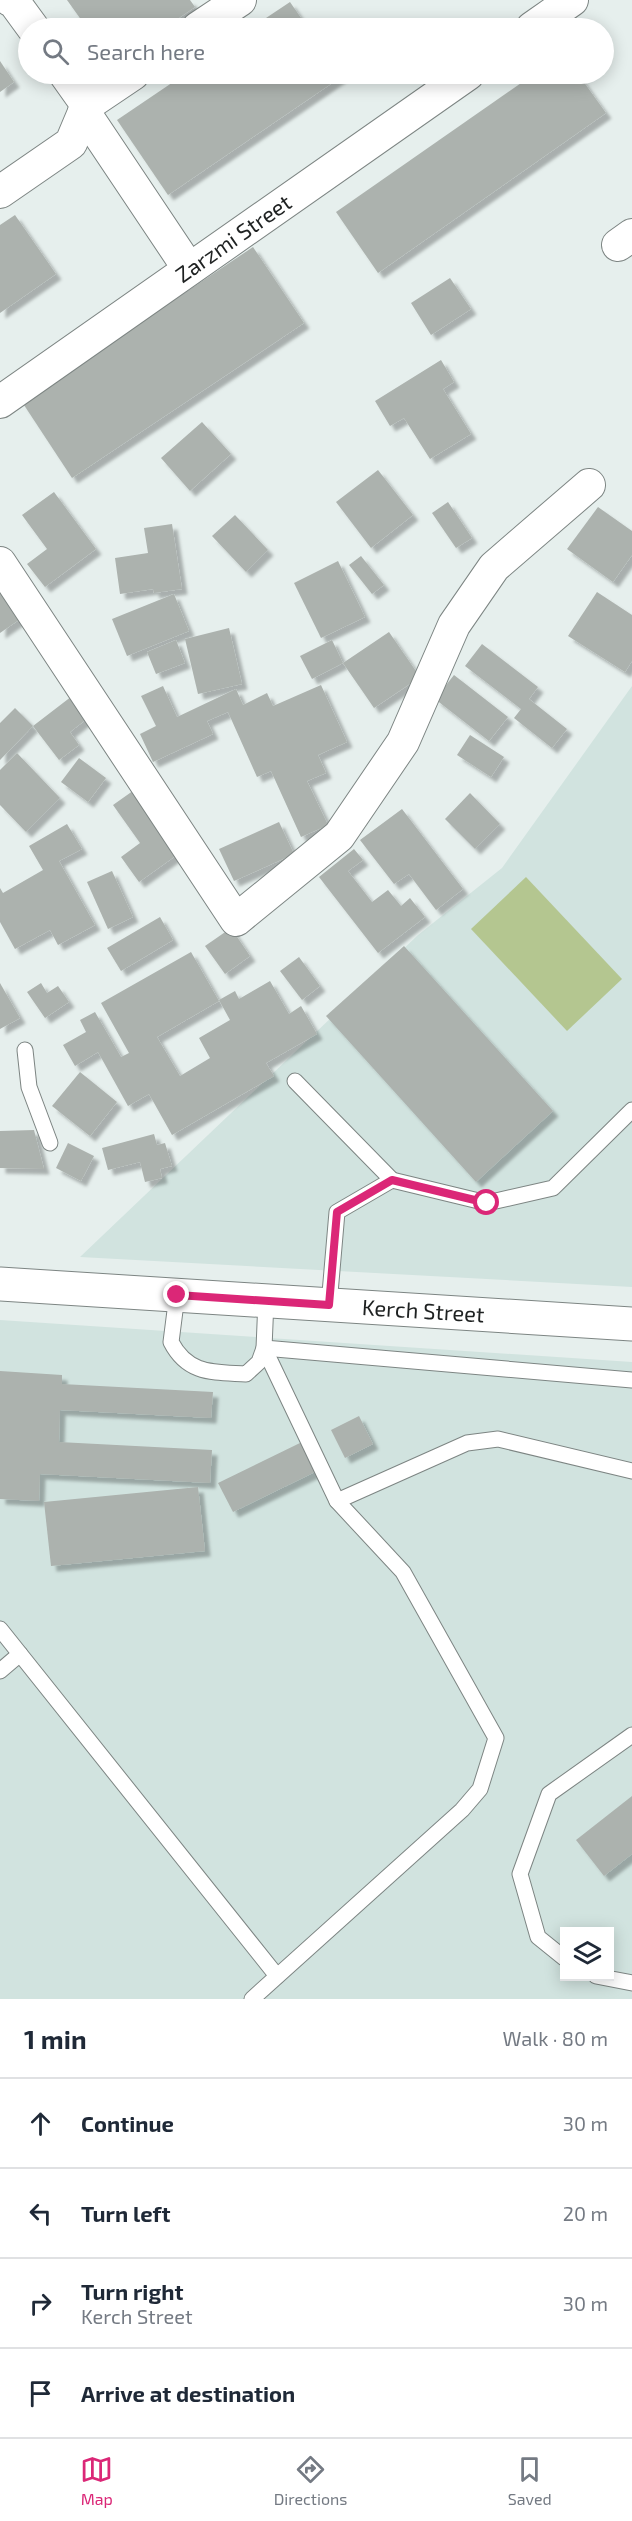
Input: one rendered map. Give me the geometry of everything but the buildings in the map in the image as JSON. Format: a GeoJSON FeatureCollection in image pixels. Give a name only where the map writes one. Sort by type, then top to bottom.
{"type":"FeatureCollection","features":[{"type":"Feature","properties":{"kind":"main road","name":"Kerch Street"},"geometry":{"type":"LineString","coordinates":[[0,1284],[632,1324]]}},
{"type":"Feature","properties":{"kind":"street"},"geometry":{"type":"LineString","coordinates":[[10,0],[26,18]]}},
{"type":"Feature","properties":{"kind":"street"},"geometry":{"type":"LineString","coordinates":[[546,18],[572,0]]}},
{"type":"Feature","properties":{"kind":"street"},"geometry":{"type":"LineString","coordinates":[[211,18],[230,4]]}},
{"type":"Feature","properties":{"kind":"street"},"geometry":{"type":"LineString","coordinates":[[71,84],[189,269]]}},
{"type":"Feature","properties":{"kind":"street"},"geometry":{"type":"LineString","coordinates":[[0,192],[71,143],[86,109],[120,84]]}},
{"type":"Feature","properties":{"kind":"street","name":"Zarzmi Street"},"geometry":{"type":"LineString","coordinates":[[0,402],[454,84]]}},
{"type":"Feature","properties":{"kind":"street"},"geometry":{"type":"LineString","coordinates":[[0,563],[236,920],[339,836],[403,742],[454,625],[494,567],[589,485]]}},
{"type":"Feature","properties":{"kind":"lane"},"geometry":{"type":"LineString","coordinates":[[24,1050],[29,1087],[50,1143]]}},
{"type":"Feature","properties":{"kind":"lane"},"geometry":{"type":"LineString","coordinates":[[295,1081],[392,1180],[487,1203],[553,1188],[632,1110]]}},
{"type":"Feature","properties":{"kind":"lane"},"geometry":{"type":"LineString","coordinates":[[329,1305],[337,1212],[392,1180]]}},
{"type":"Feature","properties":{"kind":"lane"},"geometry":{"type":"LineString","coordinates":[[177,1295],[171,1342],[184,1361],[202,1371],[246,1374],[258,1362],[264,1348],[266,1300]]}},
{"type":"Feature","properties":{"kind":"lane"},"geometry":{"type":"LineString","coordinates":[[264,1348],[632,1380]]}},
{"type":"Feature","properties":{"kind":"lane"},"geometry":{"type":"LineString","coordinates":[[252,1999],[462,1810],[480,1789],[496,1738],[403,1572],[338,1501],[264,1348]]}},
{"type":"Feature","properties":{"kind":"lane"},"geometry":{"type":"LineString","coordinates":[[338,1501],[467,1443],[498,1438],[632,1471]]}},
{"type":"Feature","properties":{"kind":"lane"},"geometry":{"type":"LineString","coordinates":[[0,1629],[277,1976]]}},
{"type":"Feature","properties":{"kind":"lane"},"geometry":{"type":"LineString","coordinates":[[0,1671],[20,1654]]}},
{"type":"Feature","properties":{"kind":"lane"},"geometry":{"type":"LineString","coordinates":[[560,1955],[538,1937],[520,1874],[549,1794],[632,1735]]}},
{"type":"Feature","properties":{"kind":"lane"},"geometry":{"type":"LineString","coordinates":[[614,1980],[632,1983]]}},
{"type":"Feature","properties":{"kind":"shaded area"},"geometry":{"type":"Polygon","coordinates":[[[632,686],[632,1287],[80,1257],[418,935],[502,868],[632,686]]]}},
{"type":"Feature","properties":{"kind":"shaded area"},"geometry":{"type":"Polygon","coordinates":[[[0,1320],[632,1362],[632,1999],[0,1999],[0,1320]]]}},
{"type":"Feature","properties":{"kind":"green space"},"geometry":{"type":"Polygon","coordinates":[[[526,877],[622,979],[567,1031],[471,929],[526,877]]]}},
{"type":"Feature","properties":{"kind":"route"},"geometry":{"type":"LineString","coordinates":[[177,1295],[329,1305],[337,1212],[392,1180],[487,1203]]}}]}
